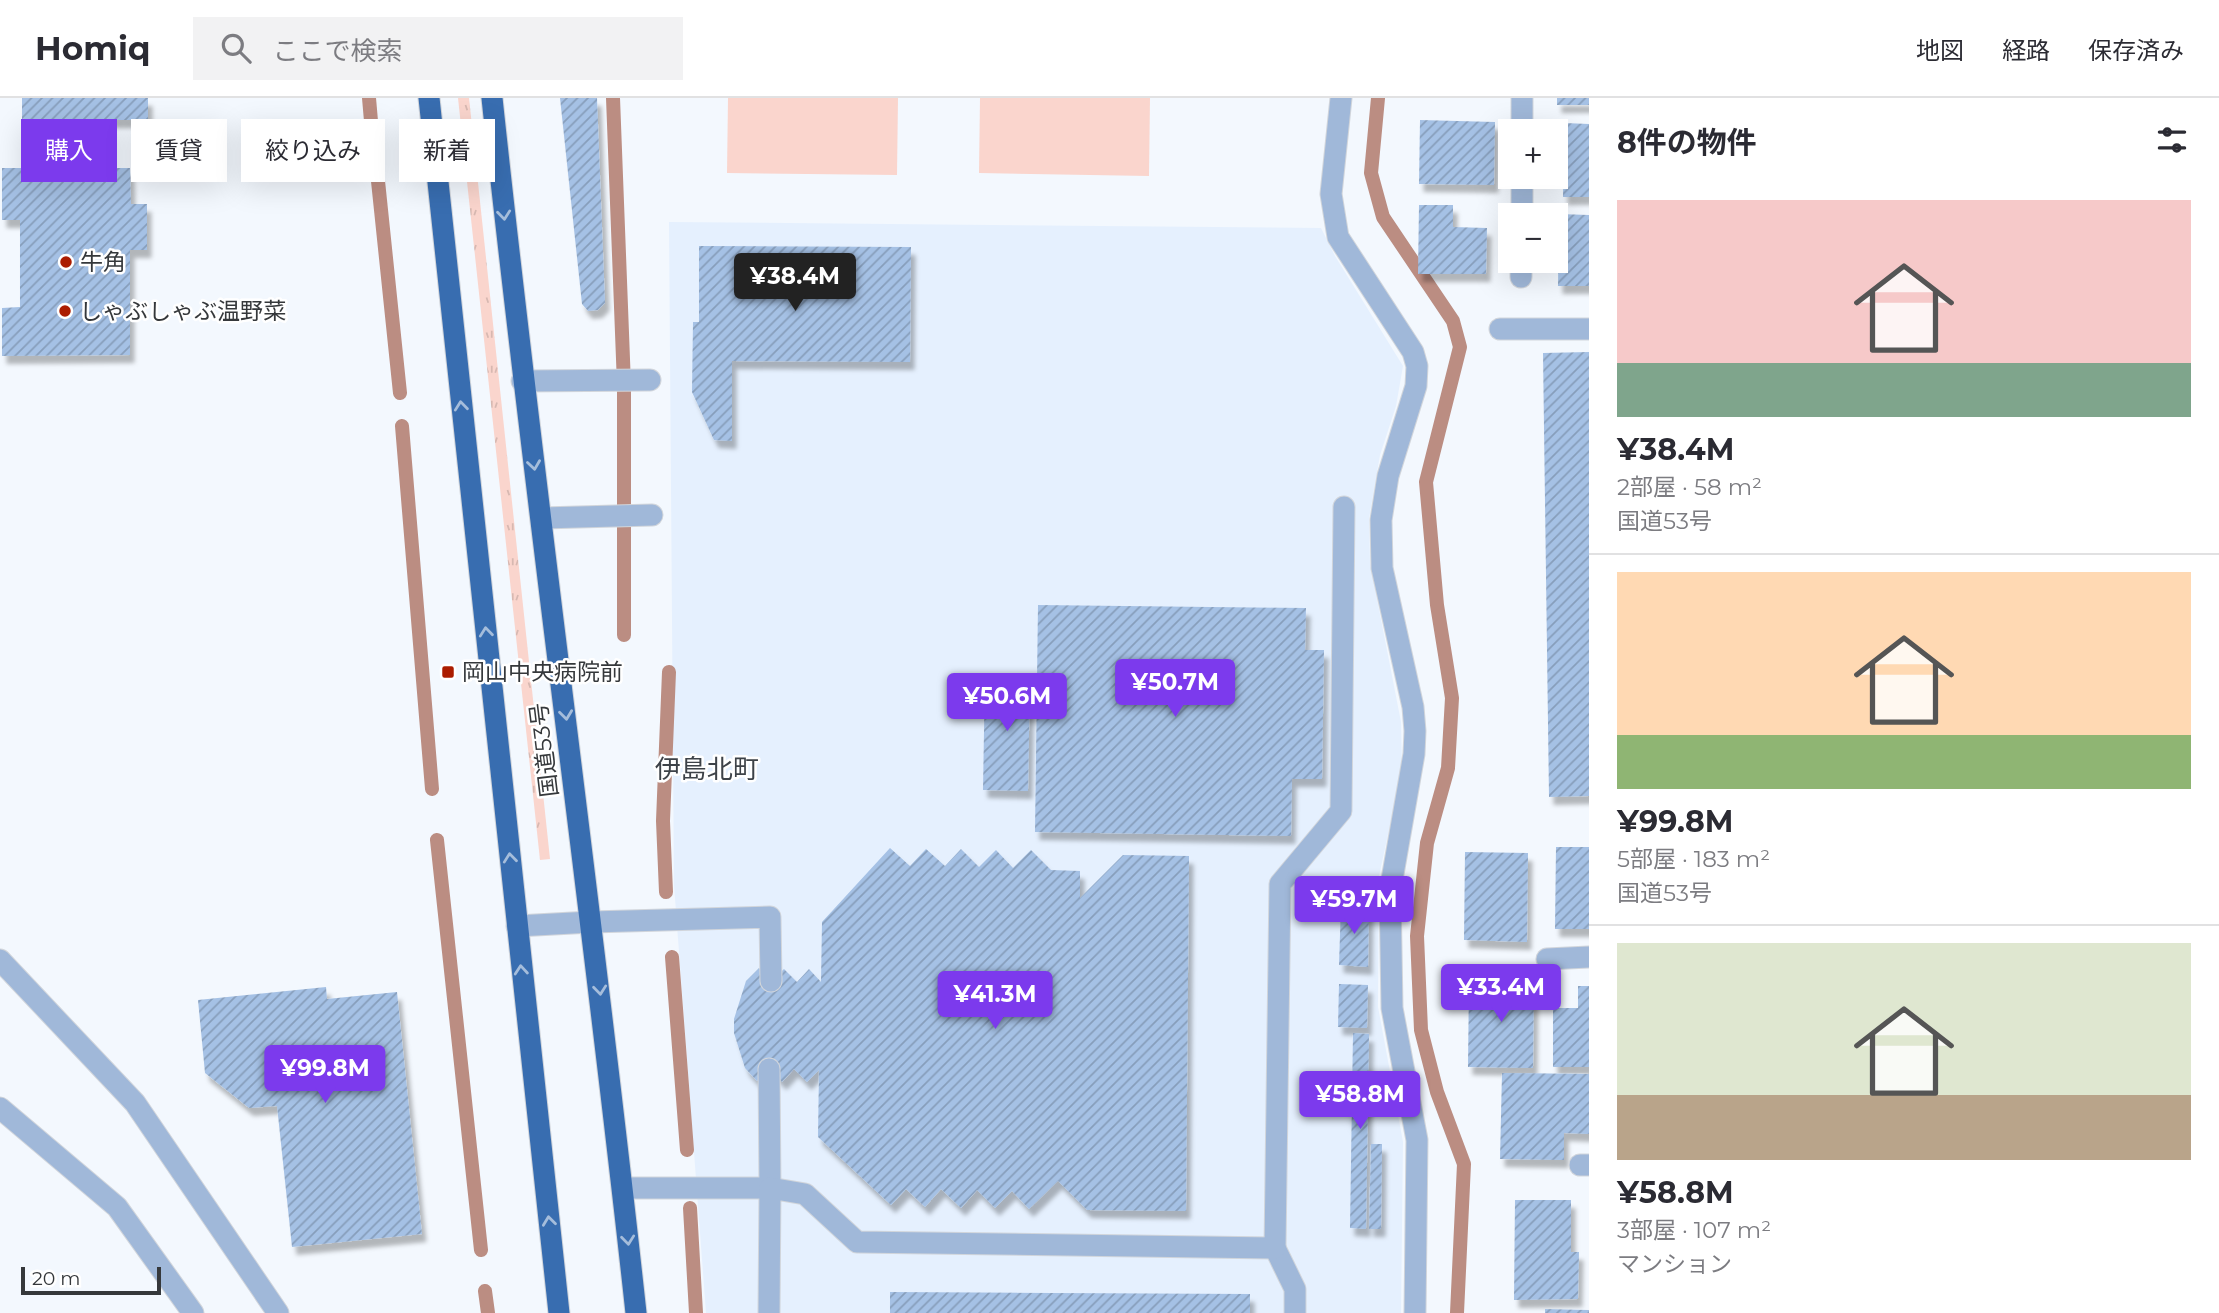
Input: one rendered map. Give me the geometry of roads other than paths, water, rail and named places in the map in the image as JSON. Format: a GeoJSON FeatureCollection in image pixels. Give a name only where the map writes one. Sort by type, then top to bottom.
{"type":"FeatureCollection","features":[{"type":"Feature","properties":{"kind":"highway","name":"国道53号"},"geometry":{"type":"LineString","coordinates":[[429,98],[559,1313]]}},
{"type":"Feature","properties":{"kind":"highway","name":"国道53号"},"geometry":{"type":"LineString","coordinates":[[492,98],[522,381],[542,518],[592,922],[636,1313]]}},
{"type":"Feature","properties":{"kind":"street"},"geometry":{"type":"LineString","coordinates":[[1341,98],[1331,194],[1332,216],[1338,237],[1413,352],[1418,366],[1416,386],[1388,477],[1381,520],[1382,568],[1413,707],[1415,731],[1414,754],[1390,891],[1392,1008],[1417,1140],[1415,1313]]}},
{"type":"Feature","properties":{"kind":"street"},"geometry":{"type":"LineString","coordinates":[[1522,98],[1522,119]]}},
{"type":"Feature","properties":{"kind":"street"},"geometry":{"type":"LineString","coordinates":[[1500,329],[1589,329]]}},
{"type":"Feature","properties":{"kind":"street"},"geometry":{"type":"LineString","coordinates":[[522,381],[643,381]]}},
{"type":"Feature","properties":{"kind":"street"},"geometry":{"type":"LineString","coordinates":[[1295,1313],[1295,1289],[1275,1248],[1280,884],[1341,811],[1344,507]]}},
{"type":"Feature","properties":{"kind":"street"},"geometry":{"type":"LineString","coordinates":[[542,518],[634,515]]}},
{"type":"Feature","properties":{"kind":"street"},"geometry":{"type":"LineString","coordinates":[[517,926],[770,917],[771,981]]}},
{"type":"Feature","properties":{"kind":"street"},"geometry":{"type":"LineString","coordinates":[[1547,959],[1589,957]]}},
{"type":"Feature","properties":{"kind":"street"},"geometry":{"type":"LineString","coordinates":[[0,960],[135,1103],[278,1313]]}},
{"type":"Feature","properties":{"kind":"street"},"geometry":{"type":"LineString","coordinates":[[769,1069],[769,1313]]}},
{"type":"Feature","properties":{"kind":"street"},"geometry":{"type":"LineString","coordinates":[[0,1108],[117,1207],[193,1313]]}},
{"type":"Feature","properties":{"kind":"street"},"geometry":{"type":"LineString","coordinates":[[623,1188],[770,1188],[805,1194],[857,1242],[1275,1248]]}},
{"type":"Feature","properties":{"kind":"waterway"},"geometry":{"type":"LineString","coordinates":[[369,98],[371,119]]}},
{"type":"Feature","properties":{"kind":"waterway"},"geometry":{"type":"LineString","coordinates":[[613,98],[624,385],[624,635]]}},
{"type":"Feature","properties":{"kind":"waterway"},"geometry":{"type":"LineString","coordinates":[[1378,98],[1371,173],[1383,217],[1453,321],[1460,347],[1426,482],[1437,605],[1452,698],[1448,768],[1427,843],[1417,936],[1421,1030],[1437,1092],[1464,1164],[1457,1313]]}},
{"type":"Feature","properties":{"kind":"waterway"},"geometry":{"type":"LineString","coordinates":[[378,182],[400,393]]}},
{"type":"Feature","properties":{"kind":"waterway"},"geometry":{"type":"LineString","coordinates":[[402,426],[432,789]]}},
{"type":"Feature","properties":{"kind":"waterway"},"geometry":{"type":"LineString","coordinates":[[666,892],[663,821],[669,672]]}},
{"type":"Feature","properties":{"kind":"waterway"},"geometry":{"type":"LineString","coordinates":[[437,840],[481,1250]]}},
{"type":"Feature","properties":{"kind":"waterway"},"geometry":{"type":"LineString","coordinates":[[672,957],[687,1150]]}},
{"type":"Feature","properties":{"kind":"waterway"},"geometry":{"type":"LineString","coordinates":[[690,1208],[696,1313]]}},
{"type":"Feature","properties":{"kind":"waterway"},"geometry":{"type":"LineString","coordinates":[[485,1291],[488,1313]]}},
{"type":"Feature","properties":{"kind":"place","name":"牛角"},"geometry":{"type":"Point","coordinates":[66,262]}},
{"type":"Feature","properties":{"kind":"place","name":"しゃぶしゃぶ温野菜"},"geometry":{"type":"Point","coordinates":[65,311]}},
{"type":"Feature","properties":{"kind":"place","name":"岡山中央病院前"},"geometry":{"type":"Point","coordinates":[448,672]}},
{"type":"Feature","properties":{"kind":"district","name":"伊島北町"},"geometry":{"type":"Point","coordinates":[707,769]}}]}
